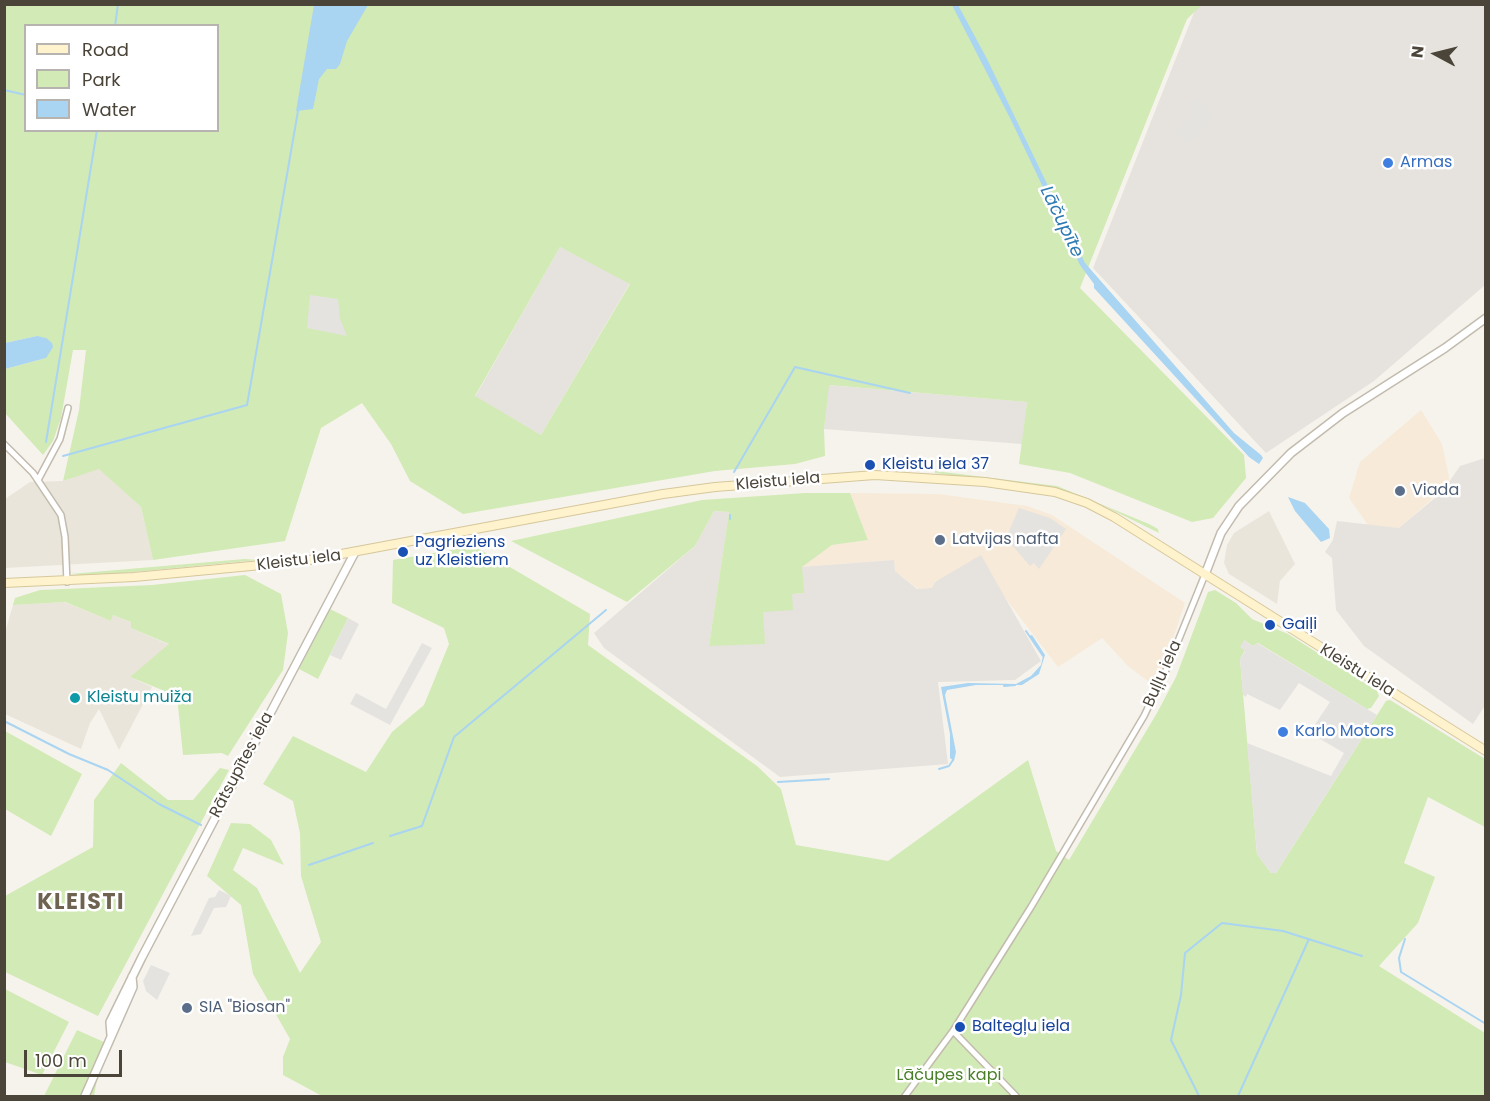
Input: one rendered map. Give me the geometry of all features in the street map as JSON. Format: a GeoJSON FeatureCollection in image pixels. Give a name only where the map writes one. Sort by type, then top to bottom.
{"type":"FeatureCollection","features":[{"type":"Feature","properties":{"kind":"main road","name":"Kleistu iela"},"geometry":{"type":"LineString","coordinates":[[4,583],[67,582],[259,566],[354,554],[663,494],[875,475],[986,482],[1039,489],[1069,496],[1114,517],[1206,572],[1485,751]]}},
{"type":"Feature","properties":{"kind":"street","name":"Buļļu iela"},"geometry":{"type":"LineString","coordinates":[[905,1096],[953,1031],[1031,907],[1144,716],[1168,666],[1221,532],[1239,506],[1292,453],[1343,413],[1445,348],[1485,318]]}},
{"type":"Feature","properties":{"kind":"street"},"geometry":{"type":"LineString","coordinates":[[38,480],[60,439],[68,408]]}},
{"type":"Feature","properties":{"kind":"street"},"geometry":{"type":"LineString","coordinates":[[4,444],[38,480],[61,515],[65,537],[67,582]]}},
{"type":"Feature","properties":{"kind":"street","name":"Rātsupītes iela"},"geometry":{"type":"LineString","coordinates":[[85,1096],[111,1035],[110,1022],[132,977],[354,554]]}},
{"type":"Feature","properties":{"kind":"street"},"geometry":{"type":"LineString","coordinates":[[953,1031],[1016,1096]]}},
{"type":"Feature","properties":{"kind":"shaded area"},"geometry":{"type":"Polygon","coordinates":[[[1197,5],[1485,5],[1485,285],[1374,381],[1266,453],[1093,268],[1197,5]]]}},
{"type":"Feature","properties":{"kind":"shaded area"},"geometry":{"type":"Polygon","coordinates":[[[1195,97],[1215,117],[1187,144],[1174,132],[1191,112],[1186,107],[1195,97]]]}},
{"type":"Feature","properties":{"kind":"shaded area"},"geometry":{"type":"Polygon","coordinates":[[[560,247],[630,283],[541,435],[475,397],[560,247]]]}},
{"type":"Feature","properties":{"kind":"shaded area"},"geometry":{"type":"Polygon","coordinates":[[[310,295],[338,299],[340,319],[347,336],[307,328],[310,295]]]}},
{"type":"Feature","properties":{"kind":"shaded area"},"geometry":{"type":"Polygon","coordinates":[[[828,385],[1027,402],[1022,444],[824,429],[828,385]]]}},
{"type":"Feature","properties":{"kind":"shaded area"},"geometry":{"type":"Polygon","coordinates":[[[1421,410],[1442,444],[1449,477],[1448,485],[1399,528],[1368,525],[1349,498],[1360,462],[1421,410]]]}},
{"type":"Feature","properties":{"kind":"shaded area"},"geometry":{"type":"Polygon","coordinates":[[[1485,458],[1486,704],[1473,724],[1364,646],[1336,610],[1332,558],[1325,552],[1333,540],[1337,521],[1399,528],[1442,492],[1460,466],[1485,458]]]}},
{"type":"Feature","properties":{"kind":"shaded area"},"geometry":{"type":"Polygon","coordinates":[[[99,468],[141,507],[153,560],[5,568],[5,499],[30,482],[63,481],[99,468]]]}},
{"type":"Feature","properties":{"kind":"shaded area"},"geometry":{"type":"Polygon","coordinates":[[[850,493],[938,494],[1027,506],[1052,515],[1185,603],[1163,668],[1153,685],[1128,666],[1102,638],[1058,667],[1003,595],[990,571],[935,581],[933,588],[918,589],[895,571],[894,560],[801,567],[832,545],[868,540],[850,493]]]}},
{"type":"Feature","properties":{"kind":"shaded area"},"geometry":{"type":"Polygon","coordinates":[[[1019,508],[1050,518],[1066,529],[1039,569],[1034,563],[1030,566],[1006,538],[1019,508]]]}},
{"type":"Feature","properties":{"kind":"shaded area"},"geometry":{"type":"Polygon","coordinates":[[[714,511],[729,512],[709,646],[792,594],[803,593],[801,567],[894,560],[895,571],[917,589],[932,588],[935,582],[981,555],[1041,661],[1015,680],[938,682],[948,764],[780,777],[604,648],[594,633],[695,546],[714,511]]]}},
{"type":"Feature","properties":{"kind":"shaded area"},"geometry":{"type":"Polygon","coordinates":[[[1269,511],[1295,564],[1280,581],[1277,604],[1229,574],[1224,563],[1227,545],[1234,533],[1269,511]]]}},
{"type":"Feature","properties":{"kind":"shaded area"},"geometry":{"type":"Polygon","coordinates":[[[64,602],[111,621],[113,615],[131,622],[131,628],[170,645],[130,677],[152,687],[119,750],[99,709],[90,723],[81,749],[5,714],[4,636],[13,605],[64,602]]]}},
{"type":"Feature","properties":{"kind":"shaded area"},"geometry":{"type":"Polygon","coordinates":[[[348,618],[359,624],[341,660],[330,655],[348,618]]]}},
{"type":"Feature","properties":{"kind":"shaded area"},"geometry":{"type":"Polygon","coordinates":[[[1244,640],[1253,646],[1257,643],[1377,715],[1276,873],[1271,873],[1257,854],[1247,743],[1331,776],[1344,753],[1315,736],[1319,729],[1314,726],[1330,702],[1299,683],[1280,710],[1247,694],[1246,697],[1243,695],[1240,659],[1245,651],[1240,647],[1244,640]]]}},
{"type":"Feature","properties":{"kind":"shaded area"},"geometry":{"type":"Polygon","coordinates":[[[422,643],[432,648],[390,725],[350,704],[356,693],[386,709],[422,643]]]}},
{"type":"Feature","properties":{"kind":"shaded area"},"geometry":{"type":"Polygon","coordinates":[[[219,890],[231,896],[226,907],[214,908],[201,934],[191,936],[209,898],[215,897],[219,890]]]}},
{"type":"Feature","properties":{"kind":"shaded area"},"geometry":{"type":"Polygon","coordinates":[[[151,965],[170,973],[157,1000],[146,991],[143,981],[151,965]]]}},
{"type":"Feature","properties":{"kind":"green space"},"geometry":{"type":"Polygon","coordinates":[[[4,5],[1202,5],[1187,19],[1080,288],[1244,455],[1246,478],[1213,518],[1192,522],[1070,473],[1019,464],[1027,402],[829,385],[824,429],[825,456],[795,464],[715,471],[463,514],[410,481],[391,444],[362,403],[321,428],[285,541],[153,560],[141,507],[99,469],[63,481],[79,410],[86,350],[73,350],[61,418],[53,441],[43,455],[5,413],[5,369],[46,358],[37,336],[5,343],[4,5]],[[560,247],[475,396],[541,435],[630,284],[560,247]]]}},
{"type":"Feature","properties":{"kind":"green space"},"geometry":{"type":"Polygon","coordinates":[[[935,471],[1057,486],[1149,524],[1158,529],[1159,533],[1106,507],[1057,490],[935,473],[935,471]]]}},
{"type":"Feature","properties":{"kind":"green space"},"geometry":{"type":"Polygon","coordinates":[[[805,493],[850,493],[868,540],[832,545],[802,567],[804,593],[792,594],[793,610],[763,612],[765,644],[709,646],[729,512],[714,511],[695,546],[627,602],[511,541],[702,500],[805,493]]]}},
{"type":"Feature","properties":{"kind":"green space","name":"Lāčupes kapi"},"geometry":{"type":"Polygon","coordinates":[[[474,546],[590,614],[588,645],[757,766],[781,789],[796,845],[888,861],[1028,760],[1056,851],[1069,860],[1157,713],[1176,677],[1208,592],[1215,590],[1236,603],[1252,619],[1288,634],[1377,691],[1379,696],[1371,708],[1367,709],[1258,643],[1253,646],[1244,640],[1245,650],[1240,659],[1257,854],[1271,873],[1276,873],[1386,701],[1390,700],[1485,759],[1485,827],[1428,797],[1404,863],[1435,877],[1418,923],[1379,966],[1485,1033],[1485,1096],[322,1096],[283,1075],[283,1057],[290,1039],[253,974],[241,905],[207,876],[231,823],[250,824],[271,840],[284,865],[243,848],[233,870],[257,888],[300,973],[321,942],[301,876],[300,833],[293,801],[263,784],[293,736],[366,772],[392,732],[424,705],[449,644],[444,628],[392,603],[393,560],[474,546]]]}},
{"type":"Feature","properties":{"kind":"green space"},"geometry":{"type":"Polygon","coordinates":[[[245,559],[258,560],[92,576],[70,574],[245,559]]]}},
{"type":"Feature","properties":{"kind":"green space"},"geometry":{"type":"Polygon","coordinates":[[[245,575],[281,594],[288,633],[283,670],[228,756],[222,753],[183,755],[177,696],[130,677],[169,644],[131,628],[131,622],[113,615],[111,621],[65,602],[13,605],[15,598],[40,590],[152,585],[245,575]]]}},
{"type":"Feature","properties":{"kind":"green space"},"geometry":{"type":"Polygon","coordinates":[[[330,609],[348,618],[318,679],[299,669],[330,609]]]}},
{"type":"Feature","properties":{"kind":"green space"},"geometry":{"type":"Polygon","coordinates":[[[5,731],[82,774],[51,836],[5,809],[5,731]]]}},
{"type":"Feature","properties":{"kind":"green space"},"geometry":{"type":"Polygon","coordinates":[[[121,763],[168,800],[193,800],[220,768],[229,770],[98,1016],[5,972],[5,896],[93,847],[94,800],[121,763]]]}},
{"type":"Feature","properties":{"kind":"green space"},"geometry":{"type":"Polygon","coordinates":[[[5,989],[69,1022],[42,1075],[5,1062],[5,989]]]}},
{"type":"Feature","properties":{"kind":"green space"},"geometry":{"type":"Polygon","coordinates":[[[77,1030],[104,1042],[94,1096],[44,1096],[77,1030]]]}},
{"type":"Feature","properties":{"kind":"water"},"geometry":{"type":"Polygon","coordinates":[[[314,5],[368,5],[347,41],[340,64],[336,69],[327,69],[319,79],[313,109],[296,111],[314,5]]]}},
{"type":"Feature","properties":{"kind":"water","name":"Lāčupīte"},"geometry":{"type":"Polygon","coordinates":[[[952,5],[958,5],[987,59],[1085,263],[1234,433],[1261,455],[1263,458],[1259,464],[1249,457],[1094,288],[1094,284],[1080,265],[1011,120],[952,5]]]}},
{"type":"Feature","properties":{"kind":"water"},"geometry":{"type":"Polygon","coordinates":[[[37,336],[46,338],[52,343],[53,347],[46,358],[5,369],[5,343],[37,336]]]}},
{"type":"Feature","properties":{"kind":"water"},"geometry":{"type":"Polygon","coordinates":[[[1288,497],[1305,503],[1329,529],[1330,538],[1321,542],[1295,511],[1288,497]]]}},
{"type":"Feature","properties":{"kind":"water"},"geometry":{"type":"Polygon","coordinates":[[[1032,635],[1045,655],[1039,674],[1022,685],[976,685],[947,690],[945,695],[956,752],[954,761],[950,758],[950,734],[941,687],[968,683],[1016,684],[1031,676],[1041,665],[1043,656],[1029,636],[1032,635]]]}},
{"type":"Feature","properties":{"kind":"waterway"},"geometry":{"type":"LineString","coordinates":[[115,24],[118,4]]}},
{"type":"Feature","properties":{"kind":"waterway"},"geometry":{"type":"LineString","coordinates":[[4,90],[24,95]]}},
{"type":"Feature","properties":{"kind":"waterway"},"geometry":{"type":"LineString","coordinates":[[63,456],[247,405],[298,111]]}},
{"type":"Feature","properties":{"kind":"waterway"},"geometry":{"type":"LineString","coordinates":[[46,442],[97,132]]}},
{"type":"Feature","properties":{"kind":"waterway"},"geometry":{"type":"LineString","coordinates":[[734,472],[795,367],[910,393]]}},
{"type":"Feature","properties":{"kind":"waterway"},"geometry":{"type":"LineString","coordinates":[[390,836],[422,826],[454,737],[606,610]]}},
{"type":"Feature","properties":{"kind":"waterway"},"geometry":{"type":"LineString","coordinates":[[1026,631],[1043,656]]}},
{"type":"Feature","properties":{"kind":"waterway"},"geometry":{"type":"LineString","coordinates":[[1004,686],[1015,685]]}},
{"type":"Feature","properties":{"kind":"waterway"},"geometry":{"type":"LineString","coordinates":[[4,721],[69,754],[108,770],[159,804],[201,825]]}},
{"type":"Feature","properties":{"kind":"waterway"},"geometry":{"type":"LineString","coordinates":[[939,769],[949,766],[953,760]]}},
{"type":"Feature","properties":{"kind":"waterway"},"geometry":{"type":"LineString","coordinates":[[778,782],[829,779]]}},
{"type":"Feature","properties":{"kind":"waterway"},"geometry":{"type":"LineString","coordinates":[[309,865],[373,843]]}},
{"type":"Feature","properties":{"kind":"waterway"},"geometry":{"type":"LineString","coordinates":[[1199,1096],[1171,1040],[1181,995],[1185,953],[1222,923],[1283,931],[1362,956]]}},
{"type":"Feature","properties":{"kind":"waterway"},"geometry":{"type":"LineString","coordinates":[[1238,1096],[1309,939]]}},
{"type":"Feature","properties":{"kind":"waterway"},"geometry":{"type":"LineString","coordinates":[[1405,939],[1399,958],[1401,972],[1486,1024]]}},
{"type":"Feature","properties":{"kind":"place","name":"Armas"},"geometry":{"type":"Point","coordinates":[1388,163]}},
{"type":"Feature","properties":{"kind":"place","name":"Kleistu iela 37"},"geometry":{"type":"Point","coordinates":[870,465]}},
{"type":"Feature","properties":{"kind":"place","name":"Viada"},"geometry":{"type":"Point","coordinates":[1400,491]}},
{"type":"Feature","properties":{"kind":"place","name":"Latvijas nafta"},"geometry":{"type":"Point","coordinates":[940,540]}},
{"type":"Feature","properties":{"kind":"place","name":"Pagrieziens uz Kleistiem"},"geometry":{"type":"Point","coordinates":[403,552]}},
{"type":"Feature","properties":{"kind":"place","name":"Gaiļi"},"geometry":{"type":"Point","coordinates":[1270,625]}},
{"type":"Feature","properties":{"kind":"place","name":"Kleistu muiža"},"geometry":{"type":"Point","coordinates":[75,698]}},
{"type":"Feature","properties":{"kind":"place","name":"Karlo Motors"},"geometry":{"type":"Point","coordinates":[1283,732]}},
{"type":"Feature","properties":{"kind":"place","name":"SIA \"Biosan\""},"geometry":{"type":"Point","coordinates":[187,1008]}},
{"type":"Feature","properties":{"kind":"place","name":"Baltegļu iela"},"geometry":{"type":"Point","coordinates":[960,1027]}},
{"type":"Feature","properties":{"kind":"district","name":"KLEISTI"},"geometry":{"type":"Point","coordinates":[81,903]}}]}
